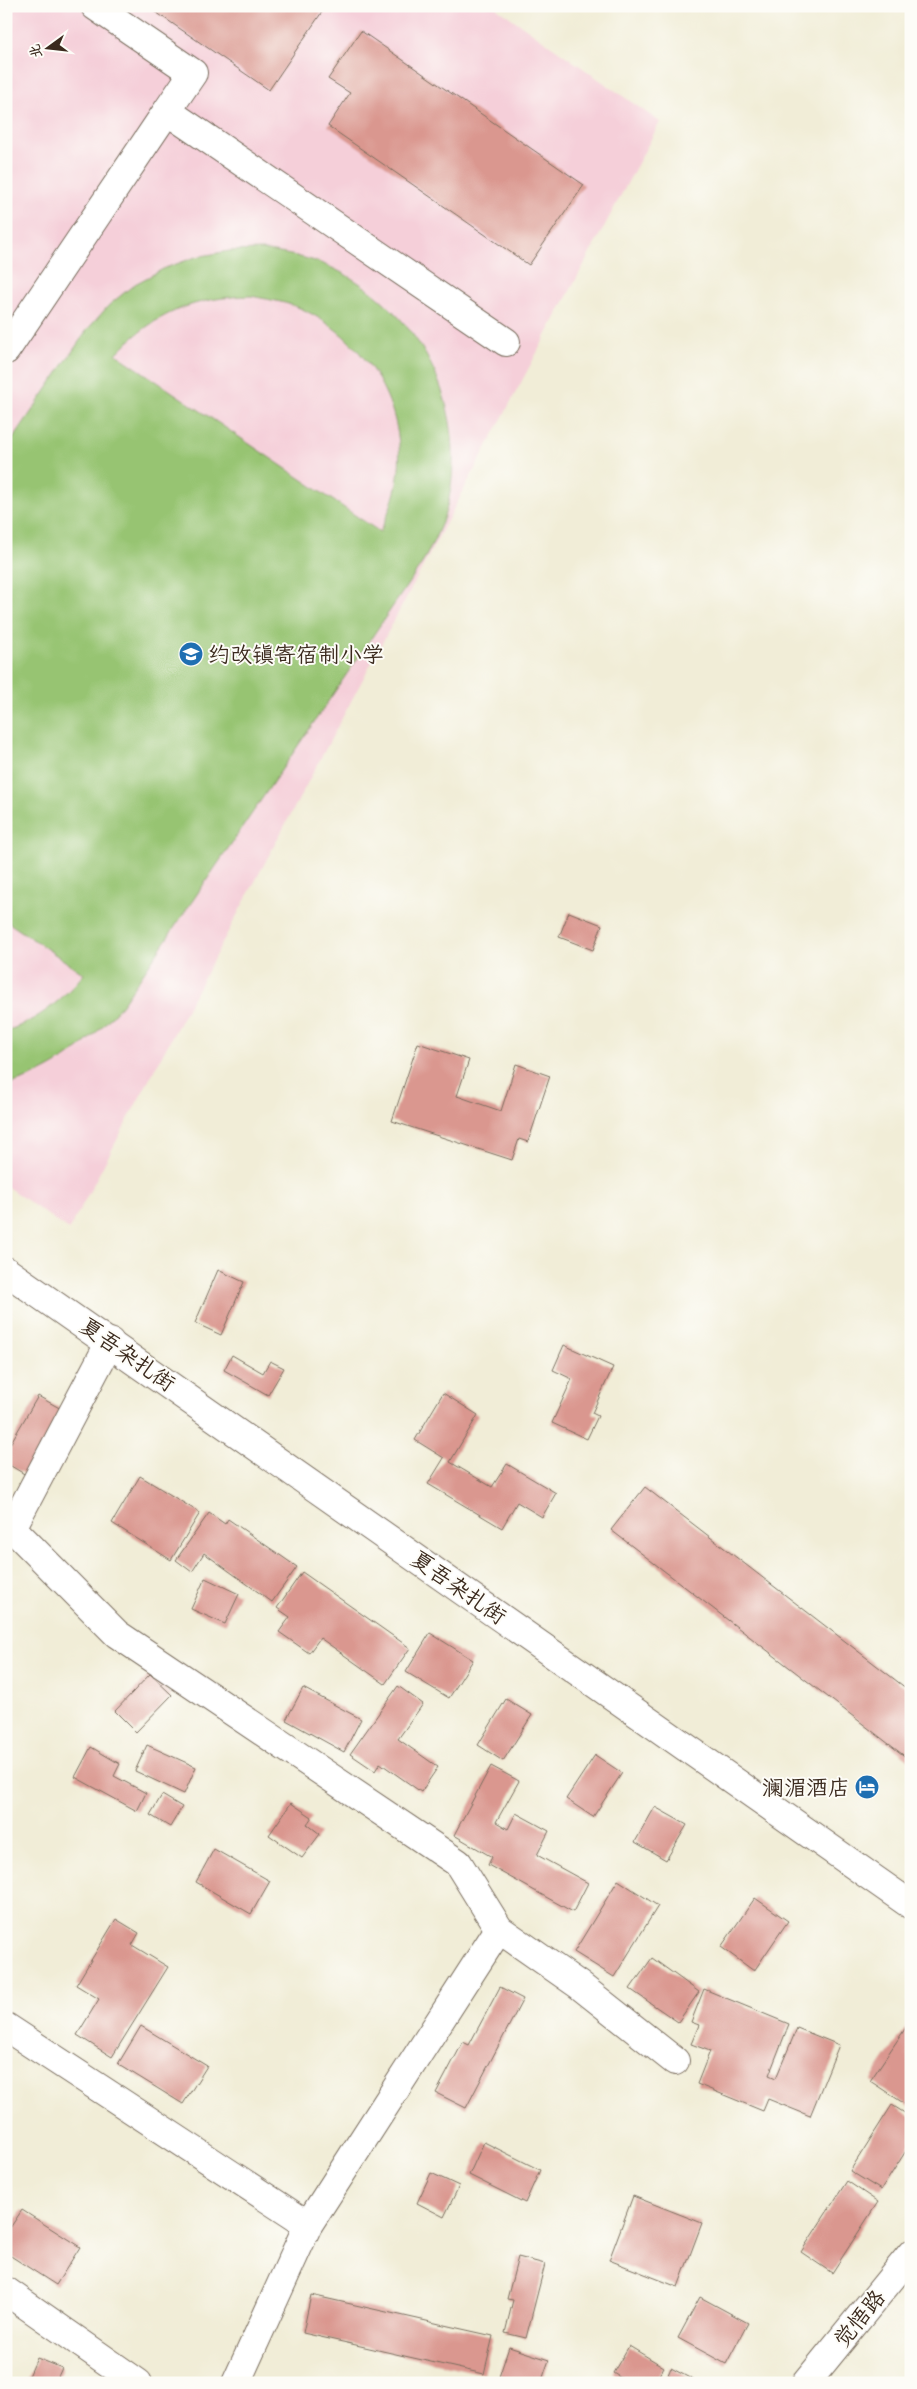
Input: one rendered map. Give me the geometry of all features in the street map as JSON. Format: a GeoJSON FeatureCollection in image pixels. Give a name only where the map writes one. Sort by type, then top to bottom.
{"type":"FeatureCollection","features":[{"type":"Feature","properties":{"kind":"street"},"geometry":{"type":"LineString","coordinates":[[6,350],[193,73],[94,6]]}},
{"type":"Feature","properties":{"kind":"street"},"geometry":{"type":"LineString","coordinates":[[168,111],[506,342]]}},
{"type":"Feature","properties":{"kind":"street","name":"夏吾杂扎街"},"geometry":{"type":"LineString","coordinates":[[6,1271],[110,1342],[911,1905]]}},
{"type":"Feature","properties":{"kind":"street"},"geometry":{"type":"LineString","coordinates":[[110,1342],[12,1528],[117,1634],[458,1863],[499,1929],[579,1984],[675,2060]]}},
{"type":"Feature","properties":{"kind":"street"},"geometry":{"type":"LineString","coordinates":[[236,2383],[308,2225],[499,1929]]}},
{"type":"Feature","properties":{"kind":"street"},"geometry":{"type":"LineString","coordinates":[[6,2027],[308,2225]]}},
{"type":"Feature","properties":{"kind":"street","name":"觉悟路"},"geometry":{"type":"LineString","coordinates":[[806,2383],[911,2254]]}},
{"type":"Feature","properties":{"kind":"street"},"geometry":{"type":"LineString","coordinates":[[6,2291],[138,2383]]}},
{"type":"Feature","properties":{"kind":"shaded area","name":"约改镇寄宿制小学"},"geometry":{"type":"Polygon","coordinates":[[[6,6],[494,6],[660,122],[69,1230],[6,1186],[6,6]]]}},
{"type":"Feature","properties":{"kind":"green space"},"geometry":{"type":"Polygon","coordinates":[[[262,250],[288,254],[328,266],[360,284],[388,306],[412,333],[430,363],[444,396],[451,431],[453,467],[446,511],[441,526],[423,562],[123,1003],[85,1043],[57,1064],[6,1085],[6,1031],[29,1021],[49,1008],[84,974],[6,921],[6,449],[87,330],[109,305],[135,284],[165,268],[196,257],[229,251],[262,250]],[[251,296],[212,300],[177,310],[145,328],[116,354],[380,532],[395,492],[399,452],[396,427],[389,403],[379,380],[365,359],[348,340],[328,324],[300,308],[286,303],[251,296]]]}},
{"type":"Feature","properties":{"kind":"building"},"geometry":{"type":"Polygon","coordinates":[[[147,6],[326,6],[269,90],[147,6]]]}},
{"type":"Feature","properties":{"kind":"building"},"geometry":{"type":"Polygon","coordinates":[[[361,31],[584,185],[529,265],[328,126],[350,93],[328,79],[361,31]]]}},
{"type":"Feature","properties":{"kind":"building"},"geometry":{"type":"Polygon","coordinates":[[[569,912],[602,925],[593,950],[559,937],[569,912]]]}},
{"type":"Feature","properties":{"kind":"building"},"geometry":{"type":"Polygon","coordinates":[[[418,1043],[469,1060],[457,1096],[501,1111],[516,1064],[550,1076],[528,1142],[519,1139],[512,1160],[392,1121],[418,1043]]]}},
{"type":"Feature","properties":{"kind":"building"},"geometry":{"type":"Polygon","coordinates":[[[218,1270],[244,1282],[221,1335],[195,1323],[218,1270]]]}},
{"type":"Feature","properties":{"kind":"building"},"geometry":{"type":"Polygon","coordinates":[[[564,1345],[613,1367],[592,1413],[598,1416],[587,1439],[552,1423],[572,1379],[553,1370],[564,1345]]]}},
{"type":"Feature","properties":{"kind":"building"},"geometry":{"type":"Polygon","coordinates":[[[232,1355],[263,1373],[270,1361],[284,1368],[268,1395],[224,1370],[232,1355]]]}},
{"type":"Feature","properties":{"kind":"building"},"geometry":{"type":"Polygon","coordinates":[[[443,1393],[478,1415],[450,1462],[492,1487],[507,1464],[556,1493],[542,1517],[517,1502],[502,1528],[428,1484],[444,1458],[415,1440],[443,1393]]]}},
{"type":"Feature","properties":{"kind":"building"},"geometry":{"type":"Polygon","coordinates":[[[38,1396],[63,1410],[26,1475],[6,1463],[6,1451],[38,1396]]]}},
{"type":"Feature","properties":{"kind":"building"},"geometry":{"type":"Polygon","coordinates":[[[140,1476],[200,1513],[171,1560],[112,1523],[140,1476]]]}},
{"type":"Feature","properties":{"kind":"building"},"geometry":{"type":"Polygon","coordinates":[[[645,1487],[911,1692],[911,1761],[611,1530],[645,1487]]]}},
{"type":"Feature","properties":{"kind":"building"},"geometry":{"type":"Polygon","coordinates":[[[209,1513],[225,1524],[228,1519],[297,1567],[272,1602],[204,1553],[192,1572],[176,1560],[209,1513]]]}},
{"type":"Feature","properties":{"kind":"building"},"geometry":{"type":"Polygon","coordinates":[[[302,1572],[410,1648],[385,1684],[320,1638],[309,1653],[279,1632],[290,1617],[277,1608],[302,1572]]]}},
{"type":"Feature","properties":{"kind":"building"},"geometry":{"type":"Polygon","coordinates":[[[205,1578],[239,1594],[225,1624],[191,1609],[205,1578]]]}},
{"type":"Feature","properties":{"kind":"building"},"geometry":{"type":"Polygon","coordinates":[[[430,1633],[473,1660],[449,1698],[406,1672],[430,1633]]]}},
{"type":"Feature","properties":{"kind":"building"},"geometry":{"type":"Polygon","coordinates":[[[150,1674],[172,1695],[136,1732],[115,1711],[150,1674]]]}},
{"type":"Feature","properties":{"kind":"building"},"geometry":{"type":"Polygon","coordinates":[[[398,1686],[423,1704],[398,1739],[438,1767],[421,1792],[380,1763],[375,1771],[350,1754],[398,1686]]]}},
{"type":"Feature","properties":{"kind":"building"},"geometry":{"type":"Polygon","coordinates":[[[303,1688],[361,1719],[344,1752],[286,1720],[303,1688]]]}},
{"type":"Feature","properties":{"kind":"building"},"geometry":{"type":"Polygon","coordinates":[[[506,1699],[532,1715],[503,1761],[478,1745],[506,1699]]]}},
{"type":"Feature","properties":{"kind":"building"},"geometry":{"type":"Polygon","coordinates":[[[147,1745],[196,1767],[184,1794],[135,1771],[147,1745]]]}},
{"type":"Feature","properties":{"kind":"building"},"geometry":{"type":"Polygon","coordinates":[[[91,1747],[120,1764],[114,1776],[146,1793],[137,1811],[75,1777],[91,1747]]]}},
{"type":"Feature","properties":{"kind":"building"},"geometry":{"type":"Polygon","coordinates":[[[595,1755],[622,1773],[593,1817],[566,1799],[595,1755]]]}},
{"type":"Feature","properties":{"kind":"building"},"geometry":{"type":"Polygon","coordinates":[[[491,1766],[519,1781],[496,1822],[508,1829],[516,1813],[549,1831],[537,1855],[588,1883],[573,1912],[488,1865],[492,1857],[454,1835],[491,1766]]]}},
{"type":"Feature","properties":{"kind":"building"},"geometry":{"type":"Polygon","coordinates":[[[162,1795],[182,1807],[170,1827],[150,1815],[162,1795]]]}},
{"type":"Feature","properties":{"kind":"building"},"geometry":{"type":"Polygon","coordinates":[[[291,1803],[312,1817],[307,1824],[320,1834],[302,1858],[269,1835],[291,1803]]]}},
{"type":"Feature","properties":{"kind":"building"},"geometry":{"type":"Polygon","coordinates":[[[655,1807],[687,1825],[666,1860],[635,1842],[655,1807]]]}},
{"type":"Feature","properties":{"kind":"building"},"geometry":{"type":"Polygon","coordinates":[[[214,1849],[270,1881],[251,1914],[196,1882],[214,1849]]]}},
{"type":"Feature","properties":{"kind":"building"},"geometry":{"type":"Polygon","coordinates":[[[618,1880],[658,1906],[614,1977],[574,1952],[618,1880]]]}},
{"type":"Feature","properties":{"kind":"building"},"geometry":{"type":"Polygon","coordinates":[[[755,1898],[788,1921],[754,1971],[721,1947],[755,1898]]]}},
{"type":"Feature","properties":{"kind":"building"},"geometry":{"type":"Polygon","coordinates":[[[116,1919],[139,1933],[132,1945],[168,1967],[112,2057],[77,2035],[99,1999],[76,1985],[116,1919]]]}},
{"type":"Feature","properties":{"kind":"building"},"geometry":{"type":"Polygon","coordinates":[[[652,1958],[699,1992],[678,2022],[630,1989],[652,1958]]]}},
{"type":"Feature","properties":{"kind":"building"},"geometry":{"type":"Polygon","coordinates":[[[500,1987],[523,1999],[466,2108],[436,2093],[463,2042],[469,2045],[500,1987]]]}},
{"type":"Feature","properties":{"kind":"building"},"geometry":{"type":"Polygon","coordinates":[[[704,1989],[789,2024],[769,2075],[776,2078],[797,2028],[839,2045],[810,2116],[768,2099],[763,2111],[697,2084],[710,2051],[691,2044],[699,2025],[691,2022],[704,1989]]]}},
{"type":"Feature","properties":{"kind":"building"},"geometry":{"type":"Polygon","coordinates":[[[911,2020],[911,2108],[870,2081],[911,2020]]]}},
{"type":"Feature","properties":{"kind":"building"},"geometry":{"type":"Polygon","coordinates":[[[141,2026],[207,2066],[183,2104],[118,2064],[141,2026]]]}},
{"type":"Feature","properties":{"kind":"building"},"geometry":{"type":"Polygon","coordinates":[[[892,2105],[911,2117],[911,2143],[881,2190],[850,2171],[892,2105]]]}},
{"type":"Feature","properties":{"kind":"building"},"geometry":{"type":"Polygon","coordinates":[[[484,2142],[540,2170],[525,2203],[469,2175],[484,2142]]]}},
{"type":"Feature","properties":{"kind":"building"},"geometry":{"type":"Polygon","coordinates":[[[431,2173],[459,2186],[444,2217],[417,2203],[431,2173]]]}},
{"type":"Feature","properties":{"kind":"building"},"geometry":{"type":"Polygon","coordinates":[[[847,2181],[878,2202],[832,2273],[801,2252],[847,2181]]]}},
{"type":"Feature","properties":{"kind":"building"},"geometry":{"type":"Polygon","coordinates":[[[633,2196],[702,2223],[678,2287],[609,2260],[633,2196]]]}},
{"type":"Feature","properties":{"kind":"building"},"geometry":{"type":"Polygon","coordinates":[[[22,2210],[80,2247],[56,2285],[6,2253],[6,2234],[22,2210]]]}},
{"type":"Feature","properties":{"kind":"building"},"geometry":{"type":"Polygon","coordinates":[[[518,2257],[545,2264],[526,2338],[505,2333],[513,2300],[507,2299],[518,2257]]]}},
{"type":"Feature","properties":{"kind":"building"},"geometry":{"type":"Polygon","coordinates":[[[311,2295],[493,2336],[484,2374],[303,2333],[311,2295]]]}},
{"type":"Feature","properties":{"kind":"building"},"geometry":{"type":"Polygon","coordinates":[[[700,2297],[748,2323],[726,2364],[678,2338],[700,2297]]]}},
{"type":"Feature","properties":{"kind":"building"},"geometry":{"type":"Polygon","coordinates":[[[629,2346],[664,2367],[654,2383],[629,2383],[613,2373],[629,2346]]]}},
{"type":"Feature","properties":{"kind":"building"},"geometry":{"type":"Polygon","coordinates":[[[509,2347],[549,2360],[541,2383],[497,2383],[509,2347]]]}},
{"type":"Feature","properties":{"kind":"building"},"geometry":{"type":"Polygon","coordinates":[[[37,2358],[62,2368],[55,2383],[26,2383],[37,2358]]]}},
{"type":"Feature","properties":{"kind":"building"},"geometry":{"type":"Polygon","coordinates":[[[671,2368],[699,2383],[664,2383],[671,2368]]]}},
{"type":"Feature","properties":{"kind":"place","name":"约改镇寄宿制小学"},"geometry":{"type":"Point","coordinates":[191,654]}},
{"type":"Feature","properties":{"kind":"place","name":"澜湄酒店"},"geometry":{"type":"Point","coordinates":[867,1787]}}]}
